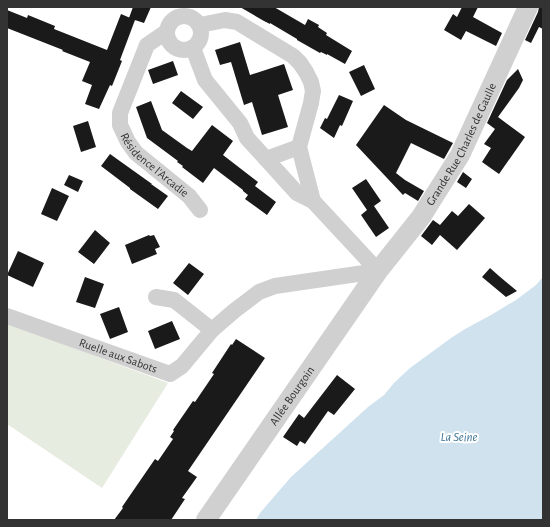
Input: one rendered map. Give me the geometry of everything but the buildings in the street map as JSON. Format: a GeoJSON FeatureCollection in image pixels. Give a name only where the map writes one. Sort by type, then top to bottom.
{"type":"FeatureCollection","features":[{"type":"Feature","properties":{"kind":"street","name":"Grande Rue Charles de Gaulle"},"geometry":{"type":"LineString","coordinates":[[378,271],[421,217],[460,155],[528,7]]}},
{"type":"Feature","properties":{"kind":"street","name":"Résidence l'Arcadie"},"geometry":{"type":"LineString","coordinates":[[200,25],[191,17],[180,16],[171,22],[166,32],[147,45],[120,113],[120,125],[128,142],[136,153],[189,196],[200,210]]}},
{"type":"Feature","properties":{"kind":"street"},"geometry":{"type":"LineString","coordinates":[[166,32],[169,43],[178,50],[183,51],[197,45],[202,35],[200,25],[225,20],[237,22],[293,56],[300,63],[311,82],[313,92],[299,147],[313,201]]}},
{"type":"Feature","properties":{"kind":"street"},"geometry":{"type":"LineString","coordinates":[[193,48],[205,80],[240,123],[247,138],[297,193],[313,201],[378,271]]}},
{"type":"Feature","properties":{"kind":"street"},"geometry":{"type":"LineString","coordinates":[[266,159],[299,147]]}},
{"type":"Feature","properties":{"kind":"street","name":"Ruelle aux Sabots"},"geometry":{"type":"LineString","coordinates":[[7,316],[170,374],[182,366],[212,330],[259,292],[275,286],[378,271]]}},
{"type":"Feature","properties":{"kind":"street","name":"Allée Bourgoin"},"geometry":{"type":"LineString","coordinates":[[206,520],[378,271]]}},
{"type":"Feature","properties":{"kind":"street"},"geometry":{"type":"LineString","coordinates":[[156,297],[174,300],[212,330]]}},
{"type":"Feature","properties":{"kind":"shaded area"},"geometry":{"type":"Polygon","coordinates":[[[7,323],[168,383],[102,488],[7,424],[7,323]]]}},
{"type":"Feature","properties":{"kind":"water","name":"La Seine"},"geometry":{"type":"Polygon","coordinates":[[[543,277],[543,520],[256,520],[260,513],[291,477],[368,407],[384,395],[410,368],[465,329],[516,300],[536,285],[543,277]]]}}]}
